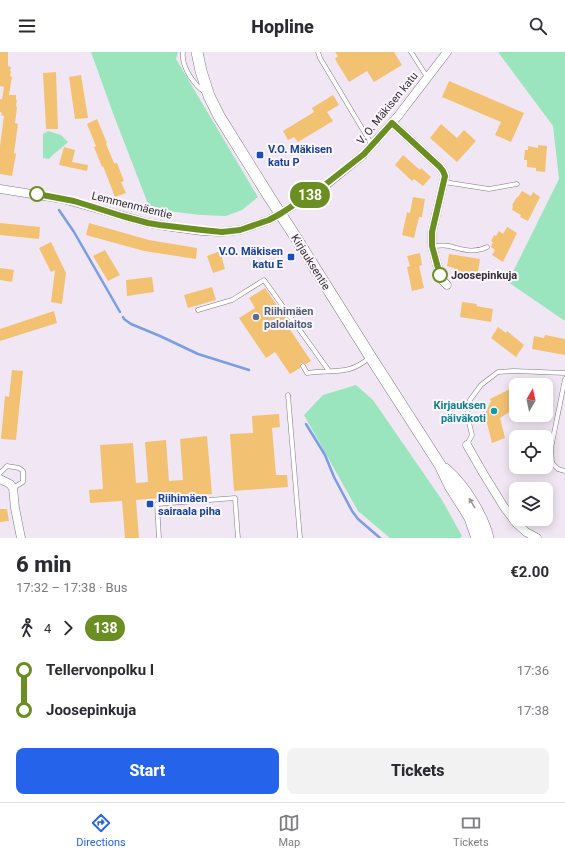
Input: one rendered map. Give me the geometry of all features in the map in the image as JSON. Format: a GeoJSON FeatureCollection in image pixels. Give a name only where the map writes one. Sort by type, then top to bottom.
{"type":"FeatureCollection","features":[{"type":"Feature","properties":{"kind":"street","name":"Kirjauksentie"},"geometry":{"type":"LineString","coordinates":[[197,52],[209,96],[219,116],[440,465],[450,486],[470,518],[477,538]]}},
{"type":"Feature","properties":{"kind":"street","name":"V. O. Mäkisen katu"},"geometry":{"type":"LineString","coordinates":[[280,214],[326,184],[364,154],[392,123],[446,52]]}},
{"type":"Feature","properties":{"kind":"street"},"geometry":{"type":"LineString","coordinates":[[392,123],[440,167],[445,176],[432,232],[432,246],[441,279],[447,285]]}},
{"type":"Feature","properties":{"kind":"street","name":"Lemmenmäentie"},"geometry":{"type":"LineString","coordinates":[[0,189],[63,199],[148,223],[222,232],[240,230],[269,220],[280,214]]}},
{"type":"Feature","properties":{"kind":"street"},"geometry":{"type":"LineString","coordinates":[[467,445],[504,507],[517,524],[526,532],[537,538]]}},
{"type":"Feature","properties":{"kind":"street","name":"Kirjauksentie"},"geometry":{"type":"LineString","coordinates":[[440,465],[456,480],[470,499],[481,517],[488,538]]}},
{"type":"Feature","properties":{"kind":"street"},"geometry":{"type":"LineString","coordinates":[[0,479],[10,484],[13,488],[21,538]]}},
{"type":"Feature","properties":{"kind":"lane"},"geometry":{"type":"LineString","coordinates":[[183,52],[184,63],[190,77],[200,89],[209,96]]}},
{"type":"Feature","properties":{"kind":"lane"},"geometry":{"type":"LineString","coordinates":[[318,52],[320,58],[372,145]]}},
{"type":"Feature","properties":{"kind":"lane"},"geometry":{"type":"LineString","coordinates":[[411,52],[427,77]]}},
{"type":"Feature","properties":{"kind":"lane"},"geometry":{"type":"LineString","coordinates":[[444,182],[489,188],[517,184]]}},
{"type":"Feature","properties":{"kind":"lane"},"geometry":{"type":"LineString","coordinates":[[432,246],[447,246],[467,250],[480,250],[486,246]]}},
{"type":"Feature","properties":{"kind":"lane"},"geometry":{"type":"LineString","coordinates":[[198,310],[232,300],[264,280],[329,371]]}},
{"type":"Feature","properties":{"kind":"lane"},"geometry":{"type":"LineString","coordinates":[[303,366],[307,373],[351,369],[362,364],[370,356]]}},
{"type":"Feature","properties":{"kind":"lane"},"geometry":{"type":"LineString","coordinates":[[467,445],[472,435],[467,414],[470,400],[481,385],[498,372],[514,371],[565,373]]}},
{"type":"Feature","properties":{"kind":"lane"},"geometry":{"type":"LineString","coordinates":[[565,379],[551,448],[552,463],[558,469],[565,471]]}},
{"type":"Feature","properties":{"kind":"lane"},"geometry":{"type":"LineString","coordinates":[[288,395],[300,538]]}},
{"type":"Feature","properties":{"kind":"lane"},"geometry":{"type":"LineString","coordinates":[[0,473],[7,466],[19,468],[23,471],[23,482],[13,488]]}},
{"type":"Feature","properties":{"kind":"lane"},"geometry":{"type":"LineString","coordinates":[[159,538],[157,504],[235,498],[238,538]]}},
{"type":"Feature","properties":{"kind":"green space"},"geometry":{"type":"Polygon","coordinates":[[[91,52],[178,52],[176,59],[258,197],[242,210],[226,216],[201,215],[150,209],[91,52]]]}},
{"type":"Feature","properties":{"kind":"green space"},"geometry":{"type":"Polygon","coordinates":[[[498,52],[565,52],[565,321],[508,282],[559,179],[553,126],[498,52]]]}},
{"type":"Feature","properties":{"kind":"green space"},"geometry":{"type":"Polygon","coordinates":[[[48,131],[61,135],[68,142],[49,159],[43,158],[43,134],[48,131]]]}},
{"type":"Feature","properties":{"kind":"green space"},"geometry":{"type":"Polygon","coordinates":[[[356,385],[373,400],[442,500],[462,536],[460,538],[390,538],[358,511],[304,415],[323,395],[356,385]]]}},
{"type":"Feature","properties":{"kind":"building"},"geometry":{"type":"Polygon","coordinates":[[[0,52],[8,52],[8,66],[11,67],[10,76],[12,77],[9,95],[16,95],[17,100],[15,123],[18,124],[14,153],[16,154],[12,176],[0,174],[0,146],[4,116],[1,115],[2,113],[0,112],[0,99],[2,99],[4,87],[0,86],[0,52]]]}},
{"type":"Feature","properties":{"kind":"building"},"geometry":{"type":"Polygon","coordinates":[[[335,52],[394,52],[402,65],[374,82],[367,71],[349,82],[335,59],[338,56],[335,52]]]}},
{"type":"Feature","properties":{"kind":"building"},"geometry":{"type":"Polygon","coordinates":[[[56,72],[58,129],[46,129],[43,73],[56,72]]]}},
{"type":"Feature","properties":{"kind":"building"},"geometry":{"type":"Polygon","coordinates":[[[81,75],[88,118],[75,119],[69,77],[81,75]]]}},
{"type":"Feature","properties":{"kind":"building"},"geometry":{"type":"Polygon","coordinates":[[[449,81],[524,113],[511,142],[495,135],[501,122],[442,97],[449,81]]]}},
{"type":"Feature","properties":{"kind":"building"},"geometry":{"type":"Polygon","coordinates":[[[333,95],[339,105],[327,112],[333,121],[298,142],[294,137],[288,140],[283,131],[314,112],[312,108],[333,95]]]}},
{"type":"Feature","properties":{"kind":"building"},"geometry":{"type":"Polygon","coordinates":[[[97,119],[114,163],[117,163],[124,181],[121,182],[126,193],[115,197],[94,147],[96,146],[87,124],[97,119]]]}},
{"type":"Feature","properties":{"kind":"building"},"geometry":{"type":"Polygon","coordinates":[[[441,124],[457,138],[464,130],[476,141],[457,162],[430,138],[441,124]]]}},
{"type":"Feature","properties":{"kind":"building"},"geometry":{"type":"Polygon","coordinates":[[[538,145],[547,146],[545,172],[536,171],[536,168],[527,167],[527,160],[524,160],[525,150],[528,150],[528,146],[538,148],[538,145]]]}},
{"type":"Feature","properties":{"kind":"building"},"geometry":{"type":"Polygon","coordinates":[[[64,147],[75,150],[72,162],[88,165],[87,171],[59,165],[64,147]]]}},
{"type":"Feature","properties":{"kind":"building"},"geometry":{"type":"Polygon","coordinates":[[[403,155],[420,170],[421,168],[431,177],[423,186],[414,179],[412,181],[395,165],[403,155]]]}},
{"type":"Feature","properties":{"kind":"building"},"geometry":{"type":"Polygon","coordinates":[[[522,191],[531,196],[533,192],[540,197],[528,221],[520,217],[521,215],[512,210],[512,205],[522,191]]]}},
{"type":"Feature","properties":{"kind":"building"},"geometry":{"type":"Polygon","coordinates":[[[413,197],[425,199],[422,217],[419,217],[414,238],[402,235],[407,212],[410,213],[413,197]]]}},
{"type":"Feature","properties":{"kind":"building"},"geometry":{"type":"Polygon","coordinates":[[[0,223],[40,227],[39,239],[0,235],[0,223]]]}},
{"type":"Feature","properties":{"kind":"building"},"geometry":{"type":"Polygon","coordinates":[[[89,223],[149,240],[197,248],[196,259],[144,251],[86,235],[89,223]]]}},
{"type":"Feature","properties":{"kind":"building"},"geometry":{"type":"Polygon","coordinates":[[[507,227],[517,233],[503,262],[492,255],[495,250],[491,247],[493,242],[491,241],[494,235],[496,236],[499,231],[503,234],[507,227]]]}},
{"type":"Feature","properties":{"kind":"building"},"geometry":{"type":"Polygon","coordinates":[[[51,242],[66,273],[62,304],[51,302],[55,270],[51,272],[39,248],[51,242]]]}},
{"type":"Feature","properties":{"kind":"building"},"geometry":{"type":"Polygon","coordinates":[[[105,250],[120,275],[108,281],[93,256],[105,250]]]}},
{"type":"Feature","properties":{"kind":"building"},"geometry":{"type":"Polygon","coordinates":[[[220,251],[225,269],[213,273],[207,256],[220,251]]]}},
{"type":"Feature","properties":{"kind":"building"},"geometry":{"type":"Polygon","coordinates":[[[420,253],[422,265],[419,266],[424,288],[412,291],[407,267],[410,266],[407,256],[420,253]]]}},
{"type":"Feature","properties":{"kind":"building"},"geometry":{"type":"Polygon","coordinates":[[[449,254],[480,259],[478,272],[471,271],[470,275],[465,274],[464,277],[458,276],[458,273],[453,272],[454,268],[447,266],[449,254]]]}},
{"type":"Feature","properties":{"kind":"building"},"geometry":{"type":"Polygon","coordinates":[[[0,268],[14,270],[12,282],[0,280],[0,268]]]}},
{"type":"Feature","properties":{"kind":"building"},"geometry":{"type":"Polygon","coordinates":[[[152,277],[154,292],[127,296],[126,280],[152,277]]]}},
{"type":"Feature","properties":{"kind":"building"},"geometry":{"type":"Polygon","coordinates":[[[212,287],[216,300],[188,308],[184,295],[212,287]]]}},
{"type":"Feature","properties":{"kind":"building"},"geometry":{"type":"Polygon","coordinates":[[[265,288],[287,320],[285,322],[311,361],[306,364],[301,363],[300,368],[290,374],[275,352],[266,358],[239,318],[255,308],[249,298],[265,288]]]}},
{"type":"Feature","properties":{"kind":"building"},"geometry":{"type":"Polygon","coordinates":[[[462,302],[477,304],[476,306],[493,309],[491,322],[460,317],[462,302]]]}},
{"type":"Feature","properties":{"kind":"building"},"geometry":{"type":"Polygon","coordinates":[[[54,311],[57,323],[0,341],[0,329],[54,311]]]}},
{"type":"Feature","properties":{"kind":"building"},"geometry":{"type":"Polygon","coordinates":[[[498,327],[506,333],[507,331],[524,345],[516,357],[491,338],[498,327]]]}},
{"type":"Feature","properties":{"kind":"building"},"geometry":{"type":"Polygon","coordinates":[[[545,335],[565,339],[565,355],[532,349],[534,336],[544,338],[545,335]]]}},
{"type":"Feature","properties":{"kind":"building"},"geometry":{"type":"Polygon","coordinates":[[[12,370],[23,371],[16,440],[1,439],[5,396],[9,397],[12,370]]]}},
{"type":"Feature","properties":{"kind":"building","name":"Kirjauksen päiväkoti"},"geometry":{"type":"Polygon","coordinates":[[[509,390],[509,412],[500,418],[505,438],[492,443],[487,423],[483,424],[481,415],[485,414],[491,401],[490,399],[509,390]]]}},
{"type":"Feature","properties":{"kind":"building"},"geometry":{"type":"Polygon","coordinates":[[[279,414],[280,427],[272,428],[276,475],[287,475],[288,487],[234,491],[230,434],[253,433],[252,416],[279,414]]]}},
{"type":"Feature","properties":{"kind":"building"},"geometry":{"type":"Polygon","coordinates":[[[207,436],[212,494],[136,500],[139,538],[125,538],[122,501],[90,503],[89,490],[103,489],[100,445],[133,443],[136,483],[148,482],[145,442],[166,440],[169,481],[183,480],[180,439],[207,436]]]}},
{"type":"Feature","properties":{"kind":"building"},"geometry":{"type":"Polygon","coordinates":[[[0,509],[7,509],[9,521],[0,522],[0,509]]]}},
{"type":"Feature","properties":{"kind":"waterway"},"geometry":{"type":"LineString","coordinates":[[59,210],[74,232],[120,312]]}},
{"type":"Feature","properties":{"kind":"waterway"},"geometry":{"type":"LineString","coordinates":[[123,317],[131,324],[198,354],[249,370]]}},
{"type":"Feature","properties":{"kind":"waterway"},"geometry":{"type":"LineString","coordinates":[[306,424],[325,455],[334,477],[352,511],[358,519],[380,538]]}},
{"type":"Feature","properties":{"kind":"bus line","name":"138"},"geometry":{"type":"LineString","coordinates":[[37,194],[74,201],[148,223],[222,232],[240,230],[269,220],[326,184],[364,154],[392,123],[440,167],[445,176],[432,232],[432,246],[440,275]]}},
{"type":"Feature","properties":{"kind":"place","name":"V.O. Mäkisen katu P"},"geometry":{"type":"Point","coordinates":[260,155]}},
{"type":"Feature","properties":{"kind":"place","name":"V.O. Mäkisen katu E"},"geometry":{"type":"Point","coordinates":[291,257]}},
{"type":"Feature","properties":{"kind":"place","name":"Joosepinkuja"},"geometry":{"type":"Point","coordinates":[440,275]}},
{"type":"Feature","properties":{"kind":"place","name":"Riihimäen palolaitos"},"geometry":{"type":"Point","coordinates":[256,317]}},
{"type":"Feature","properties":{"kind":"place","name":"Kirjauksen päiväkoti"},"geometry":{"type":"Point","coordinates":[494,411]}},
{"type":"Feature","properties":{"kind":"place","name":"Riihimäen sairaala piha"},"geometry":{"type":"Point","coordinates":[150,504]}}]}
